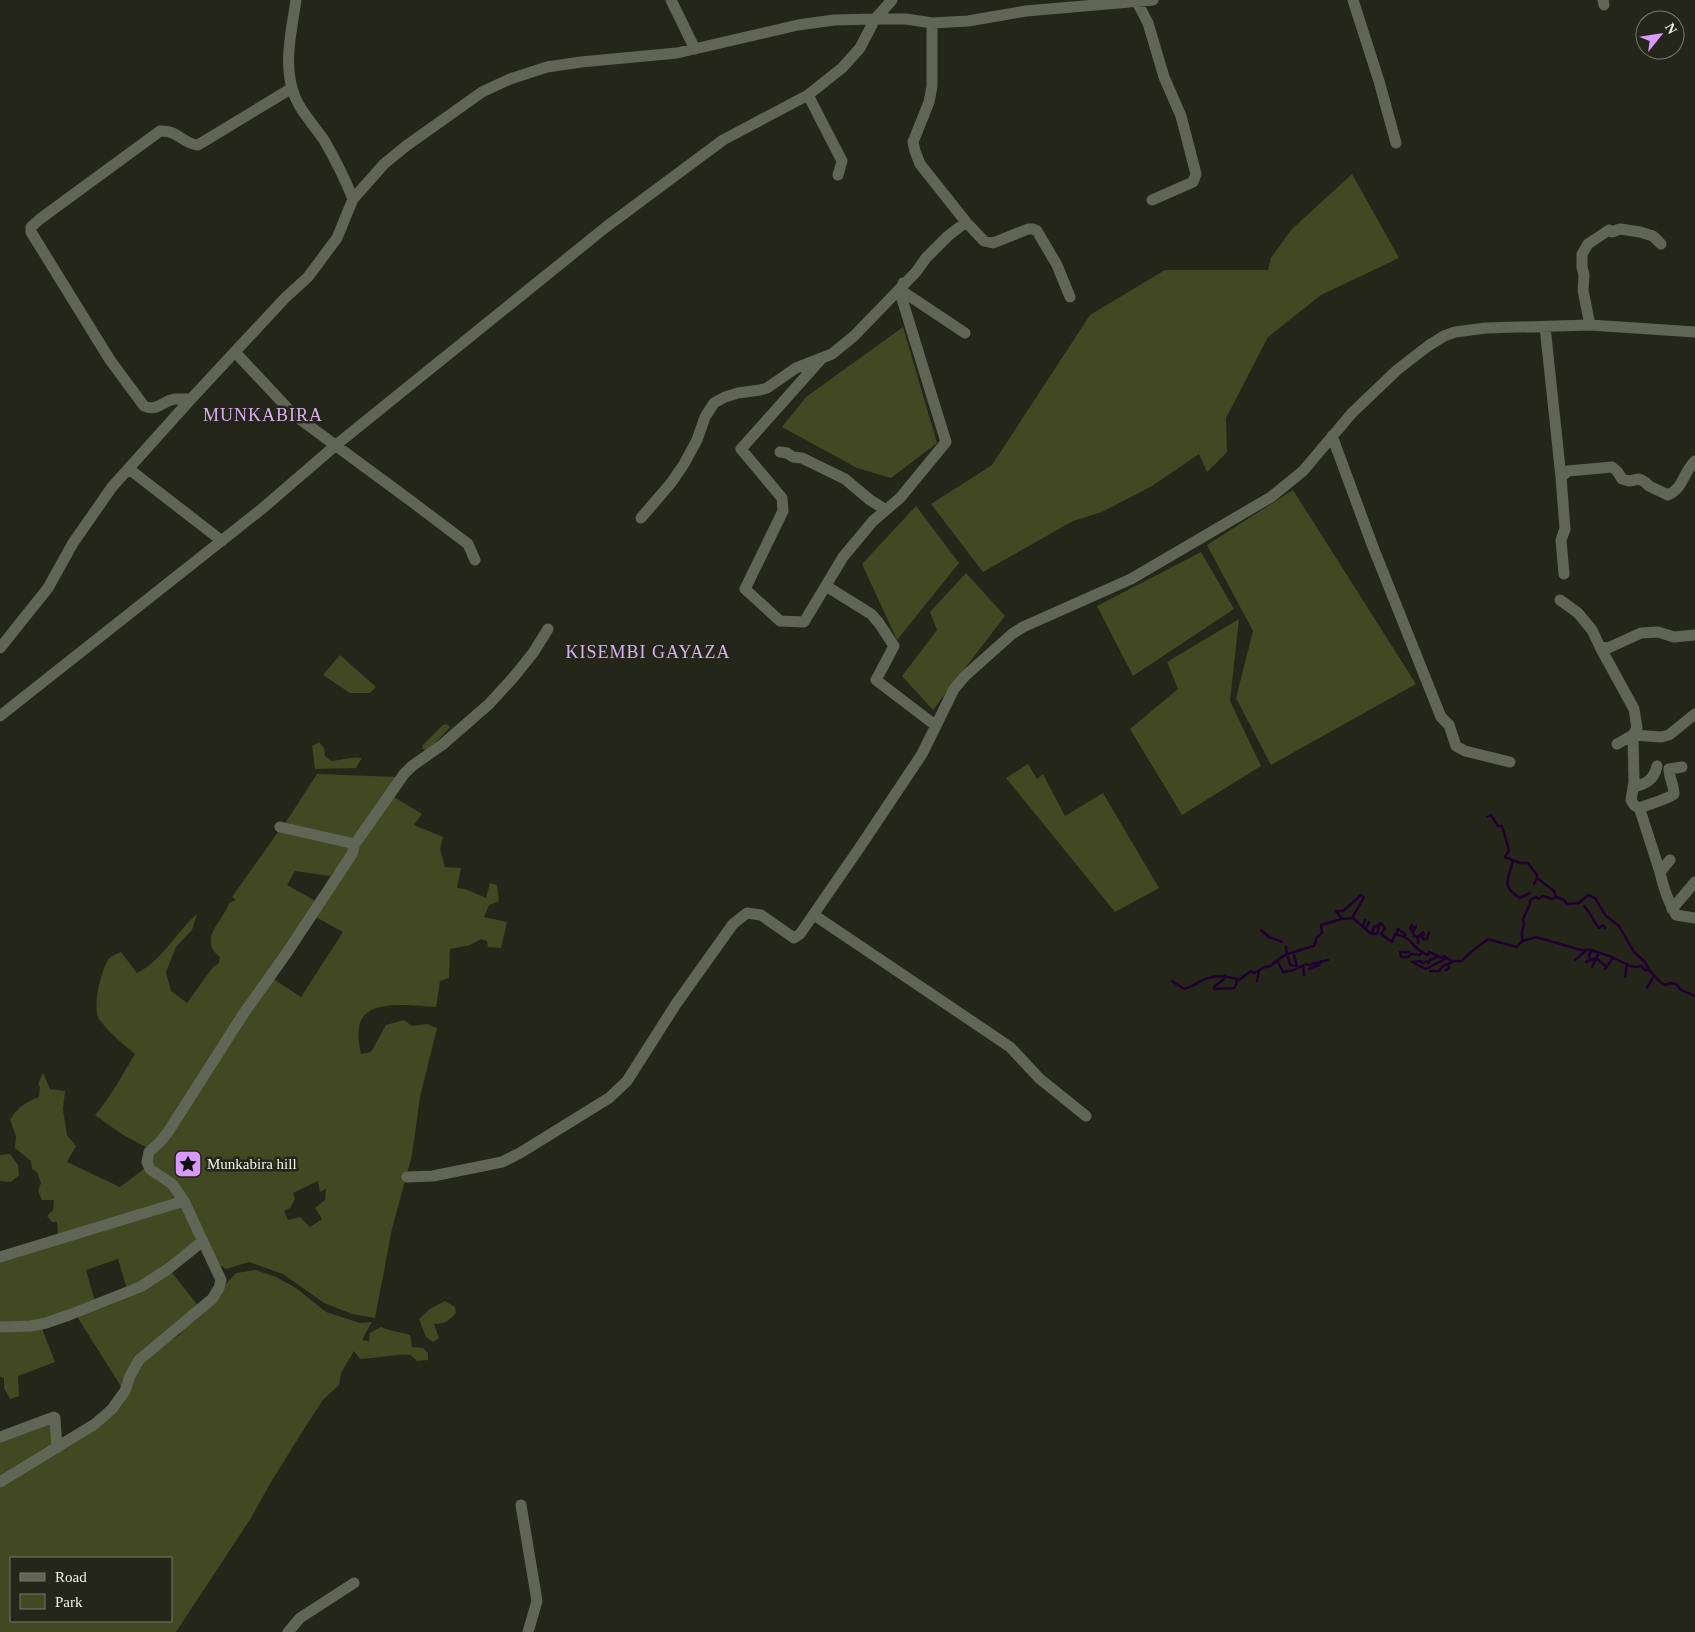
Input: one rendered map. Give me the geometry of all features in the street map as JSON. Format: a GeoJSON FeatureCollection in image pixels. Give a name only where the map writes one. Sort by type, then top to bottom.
{"type":"FeatureCollection","features":[{"type":"Feature","properties":{"kind":"street"},"geometry":{"type":"LineString","coordinates":[[296,0],[290,49],[289,71],[292,88],[296,100],[338,164],[354,199]]}},
{"type":"Feature","properties":{"kind":"street"},"geometry":{"type":"LineString","coordinates":[[671,0],[695,49]]}},
{"type":"Feature","properties":{"kind":"street"},"geometry":{"type":"LineString","coordinates":[[0,716],[263,508],[336,445],[606,227],[723,140],[808,95],[842,68],[860,48],[875,19],[892,0]]}},
{"type":"Feature","properties":{"kind":"street"},"geometry":{"type":"LineString","coordinates":[[0,648],[48,588],[91,515],[191,399],[285,298],[308,277],[337,238],[354,199],[384,164],[482,92],[501,83],[547,67],[677,53],[798,25],[834,20],[906,19],[932,22],[968,22],[1026,11],[1153,0]]}},
{"type":"Feature","properties":{"kind":"street"},"geometry":{"type":"LineString","coordinates":[[1353,0],[1379,81],[1396,143]]}},
{"type":"Feature","properties":{"kind":"street"},"geometry":{"type":"LineString","coordinates":[[1131,2],[1148,23],[1164,77],[1181,116],[1196,174],[1192,182],[1152,200]]}},
{"type":"Feature","properties":{"kind":"street"},"geometry":{"type":"LineString","coordinates":[[932,22],[932,86],[929,102],[913,142],[920,164],[980,238],[993,243],[1028,230],[1033,229],[1036,231],[1057,265],[1070,297]]}},
{"type":"Feature","properties":{"kind":"street"},"geometry":{"type":"LineString","coordinates":[[191,399],[174,400],[151,409],[144,406],[110,360],[31,232],[31,227],[160,131],[168,131],[192,145],[198,145],[292,88]]}},
{"type":"Feature","properties":{"kind":"street"},"geometry":{"type":"LineString","coordinates":[[808,95],[842,162],[838,176]]}},
{"type":"Feature","properties":{"kind":"street"},"geometry":{"type":"LineString","coordinates":[[641,518],[671,483],[684,464],[698,440],[705,417],[714,403],[738,393],[768,388],[796,368],[832,354],[854,336],[903,287],[926,258],[966,222]]}},
{"type":"Feature","properties":{"kind":"street"},"geometry":{"type":"LineString","coordinates":[[1590,325],[1583,290],[1582,260],[1582,254],[1588,244],[1609,230],[1612,232],[1620,229],[1654,236],[1661,244]]}},
{"type":"Feature","properties":{"kind":"street"},"geometry":{"type":"LineString","coordinates":[[903,287],[965,333]]}},
{"type":"Feature","properties":{"kind":"street"},"geometry":{"type":"LineString","coordinates":[[822,358],[764,431],[741,449],[782,498],[783,511],[745,589],[780,621],[804,622],[844,557],[873,521],[900,498],[946,442],[902,299],[903,287]]}},
{"type":"Feature","properties":{"kind":"street"},"geometry":{"type":"LineString","coordinates":[[407,1177],[433,1176],[502,1162],[520,1153],[609,1098],[627,1081],[676,1004],[733,924],[747,913],[762,915],[794,938],[800,934],[922,754],[954,689],[965,676],[1012,634],[1040,618],[1097,596],[1131,579],[1244,514],[1289,484],[1303,471],[1352,413],[1397,370],[1428,346],[1444,336],[1455,332],[1477,329],[1590,325],[1695,332]]}},
{"type":"Feature","properties":{"kind":"street"},"geometry":{"type":"LineString","coordinates":[[1545,327],[1561,477],[1565,530],[1562,540],[1564,574]]}},
{"type":"Feature","properties":{"kind":"street"},"geometry":{"type":"LineString","coordinates":[[235,352],[293,414],[468,544],[475,560]]}},
{"type":"Feature","properties":{"kind":"street"},"geometry":{"type":"LineString","coordinates":[[1332,436],[1373,547],[1441,717],[1449,725],[1456,746],[1465,751],[1510,762]]}},
{"type":"Feature","properties":{"kind":"street"},"geometry":{"type":"LineString","coordinates":[[780,452],[802,458],[846,479],[870,500],[886,510]]}},
{"type":"Feature","properties":{"kind":"street"},"geometry":{"type":"LineString","coordinates":[[1561,477],[1568,471],[1612,467],[1622,479],[1629,481],[1639,479],[1668,495],[1676,491],[1690,465],[1695,461]]}},
{"type":"Feature","properties":{"kind":"street"},"geometry":{"type":"LineString","coordinates":[[129,469],[222,541]]}},
{"type":"Feature","properties":{"kind":"street"},"geometry":{"type":"LineString","coordinates":[[826,586],[871,614],[894,646],[876,680],[936,725]]}},
{"type":"Feature","properties":{"kind":"street"},"geometry":{"type":"LineString","coordinates":[[1560,600],[1578,613],[1592,630],[1634,709],[1637,728],[1633,735],[1618,744]]}},
{"type":"Feature","properties":{"kind":"street"},"geometry":{"type":"LineString","coordinates":[[0,1482],[95,1424],[112,1409],[125,1391],[130,1376],[139,1360],[212,1299],[216,1293],[222,1280],[184,1200],[172,1184],[150,1170],[146,1162],[149,1152],[164,1137],[242,1016],[288,951],[352,854],[356,844],[404,774],[412,766],[442,745],[489,704],[528,660],[548,628]]}},
{"type":"Feature","properties":{"kind":"street"},"geometry":{"type":"LineString","coordinates":[[1600,647],[1608,648],[1641,633],[1658,632],[1674,637],[1695,635]]}},
{"type":"Feature","properties":{"kind":"street"},"geometry":{"type":"LineString","coordinates":[[1633,735],[1661,737],[1668,735],[1695,714]]}},
{"type":"Feature","properties":{"kind":"street"},"geometry":{"type":"LineString","coordinates":[[1633,735],[1633,788],[1631,800],[1638,808],[1672,909],[1676,915],[1695,918]]}},
{"type":"Feature","properties":{"kind":"street"},"geometry":{"type":"LineString","coordinates":[[1633,788],[1648,782],[1656,773],[1657,766]]}},
{"type":"Feature","properties":{"kind":"street"},"geometry":{"type":"LineString","coordinates":[[1638,808],[1663,798],[1668,799],[1674,794],[1669,778],[1669,769],[1682,767]]}},
{"type":"Feature","properties":{"kind":"street"},"geometry":{"type":"LineString","coordinates":[[280,827],[356,844]]}},
{"type":"Feature","properties":{"kind":"street"},"geometry":{"type":"LineString","coordinates":[[1660,872],[1670,860]]}},
{"type":"Feature","properties":{"kind":"street"},"geometry":{"type":"LineString","coordinates":[[1672,909],[1695,882]]}},
{"type":"Feature","properties":{"kind":"street"},"geometry":{"type":"LineString","coordinates":[[814,914],[1010,1047],[1040,1079],[1086,1116]]}},
{"type":"Feature","properties":{"kind":"street"},"geometry":{"type":"LineString","coordinates":[[0,1256],[184,1200]]}},
{"type":"Feature","properties":{"kind":"street"},"geometry":{"type":"LineString","coordinates":[[0,1326],[31,1326],[46,1323],[140,1287],[203,1241]]}},
{"type":"Feature","properties":{"kind":"street"},"geometry":{"type":"LineString","coordinates":[[2,1434],[54,1417],[57,1448]]}},
{"type":"Feature","properties":{"kind":"street"},"geometry":{"type":"LineString","coordinates":[[521,1505],[537,1601],[528,1632]]}},
{"type":"Feature","properties":{"kind":"street"},"geometry":{"type":"LineString","coordinates":[[288,1632],[300,1618],[354,1583]]}},
{"type":"Feature","properties":{"kind":"green space"},"geometry":{"type":"Polygon","coordinates":[[[1352,174],[1399,258],[1321,295],[1268,337],[1226,418],[1227,452],[1207,472],[1199,454],[1152,486],[1102,512],[1073,521],[983,572],[931,504],[992,465],[1090,315],[1165,270],[1268,270],[1271,258],[1291,230],[1352,174]]]}},
{"type":"Feature","properties":{"kind":"green space"},"geometry":{"type":"Polygon","coordinates":[[[903,327],[937,443],[891,478],[857,468],[782,427],[806,397],[903,327]]]}},
{"type":"Feature","properties":{"kind":"green space"},"geometry":{"type":"Polygon","coordinates":[[[1293,490],[1416,684],[1271,765],[1236,698],[1253,631],[1207,545],[1293,490]]]}},
{"type":"Feature","properties":{"kind":"green space"},"geometry":{"type":"Polygon","coordinates":[[[916,506],[959,563],[897,640],[862,564],[916,506]]]}},
{"type":"Feature","properties":{"kind":"green space"},"geometry":{"type":"Polygon","coordinates":[[[1201,552],[1234,609],[1133,676],[1097,606],[1201,552]]]}},
{"type":"Feature","properties":{"kind":"green space"},"geometry":{"type":"Polygon","coordinates":[[[966,573],[1005,616],[933,710],[902,676],[937,630],[930,612],[966,573]]]}},
{"type":"Feature","properties":{"kind":"green space"},"geometry":{"type":"Polygon","coordinates":[[[1239,619],[1230,701],[1261,766],[1182,815],[1130,729],[1178,689],[1167,662],[1239,619]]]}},
{"type":"Feature","properties":{"kind":"green space"},"geometry":{"type":"Polygon","coordinates":[[[340,655],[376,687],[370,693],[350,693],[323,675],[340,655]]]}},
{"type":"Feature","properties":{"kind":"green space"},"geometry":{"type":"Polygon","coordinates":[[[447,724],[450,727],[428,751],[423,749],[422,746],[443,725],[447,724]]]}},
{"type":"Feature","properties":{"kind":"green space"},"geometry":{"type":"Polygon","coordinates":[[[319,742],[324,748],[325,756],[331,761],[362,758],[356,768],[315,769],[312,746],[319,742]]]}},
{"type":"Feature","properties":{"kind":"green space"},"geometry":{"type":"Polygon","coordinates":[[[1028,764],[1037,779],[1043,774],[1065,816],[1103,793],[1159,888],[1115,912],[1006,778],[1028,764]]]}},
{"type":"Feature","properties":{"kind":"green space"},"geometry":{"type":"Polygon","coordinates":[[[317,774],[398,777],[354,840],[284,825],[317,774]]]}},
{"type":"Feature","properties":{"kind":"green space"},"geometry":{"type":"Polygon","coordinates":[[[394,797],[422,814],[414,825],[443,837],[440,849],[445,867],[461,868],[457,888],[465,889],[486,898],[490,883],[497,885],[499,901],[489,905],[484,917],[507,922],[501,948],[488,947],[487,941],[481,939],[470,945],[450,949],[449,978],[440,981],[436,1007],[393,1005],[382,1007],[372,1010],[365,1015],[360,1023],[358,1034],[361,1054],[371,1052],[386,1025],[404,1020],[412,1026],[427,1024],[437,1028],[420,1097],[412,1155],[392,1229],[375,1318],[352,1314],[324,1303],[283,1274],[249,1262],[226,1269],[220,1265],[197,1218],[151,1163],[152,1156],[163,1147],[272,978],[301,997],[343,932],[314,916],[338,884],[374,824],[394,797]],[[318,1181],[293,1193],[295,1199],[290,1208],[284,1211],[288,1220],[300,1217],[310,1227],[322,1219],[315,1208],[325,1200],[326,1189],[320,1192],[318,1181]]]}},
{"type":"Feature","properties":{"kind":"green space"},"geometry":{"type":"Polygon","coordinates":[[[282,831],[346,845],[351,849],[350,853],[330,876],[295,871],[287,885],[316,901],[161,1137],[148,1148],[123,1135],[95,1115],[135,1054],[107,1029],[97,1014],[98,989],[105,965],[109,959],[121,952],[137,973],[154,961],[197,914],[192,930],[176,947],[166,972],[171,991],[187,1003],[213,967],[219,963],[220,957],[211,944],[211,937],[229,903],[236,900],[232,897],[278,832],[282,831]]]}},
{"type":"Feature","properties":{"kind":"green space"},"geometry":{"type":"Polygon","coordinates":[[[43,1073],[50,1089],[65,1091],[63,1109],[67,1135],[76,1146],[67,1162],[120,1187],[144,1169],[162,1180],[181,1199],[58,1236],[57,1222],[52,1222],[47,1216],[53,1210],[54,1200],[42,1200],[38,1191],[41,1183],[37,1172],[32,1169],[31,1161],[15,1148],[16,1136],[10,1120],[23,1106],[39,1097],[40,1087],[38,1084],[43,1073]]]}},
{"type":"Feature","properties":{"kind":"green space"},"geometry":{"type":"Polygon","coordinates":[[[10,1154],[18,1165],[19,1175],[11,1182],[0,1181],[0,1155],[10,1154]]]}},
{"type":"Feature","properties":{"kind":"green space"},"geometry":{"type":"Polygon","coordinates":[[[183,1204],[200,1240],[158,1272],[127,1289],[118,1259],[86,1270],[95,1301],[32,1323],[0,1322],[0,1261],[183,1204]]]}},
{"type":"Feature","properties":{"kind":"green space"},"geometry":{"type":"Polygon","coordinates":[[[170,1270],[199,1307],[146,1348],[122,1388],[76,1315],[170,1270]]]}},
{"type":"Feature","properties":{"kind":"green space"},"geometry":{"type":"Polygon","coordinates":[[[256,1270],[276,1277],[296,1288],[326,1312],[360,1323],[372,1322],[362,1340],[369,1341],[370,1333],[381,1327],[410,1335],[412,1347],[423,1348],[428,1353],[428,1360],[417,1361],[410,1355],[360,1359],[354,1351],[341,1373],[339,1385],[323,1400],[309,1421],[251,1518],[176,1632],[0,1632],[0,1486],[102,1423],[140,1366],[165,1344],[179,1335],[236,1273],[256,1270]]]}},
{"type":"Feature","properties":{"kind":"green space"},"geometry":{"type":"Polygon","coordinates":[[[445,1301],[455,1307],[456,1313],[446,1322],[434,1324],[439,1338],[433,1342],[426,1337],[419,1319],[430,1309],[445,1301]]]}},
{"type":"Feature","properties":{"kind":"green space"},"geometry":{"type":"Polygon","coordinates":[[[41,1326],[55,1362],[18,1376],[19,1396],[10,1399],[4,1388],[4,1378],[0,1377],[0,1329],[41,1326]]]}},
{"type":"Feature","properties":{"kind":"green space"},"geometry":{"type":"Polygon","coordinates":[[[52,1421],[54,1447],[0,1477],[0,1441],[52,1421]]]}},
{"type":"Feature","properties":{"kind":"waterway"},"geometry":{"type":"LineString","coordinates":[[1487,817],[1491,815],[1498,826],[1502,826],[1509,850],[1505,857],[1520,863],[1528,863],[1537,875],[1537,878],[1554,891],[1556,897],[1564,900],[1567,904],[1579,903],[1588,895],[1595,898],[1606,916],[1619,926],[1634,952],[1645,962],[1649,970]]}},
{"type":"Feature","properties":{"kind":"waterway"},"geometry":{"type":"LineString","coordinates":[[1513,860],[1508,881],[1510,889],[1520,898],[1530,893]]}},
{"type":"Feature","properties":{"kind":"waterway"},"geometry":{"type":"LineString","coordinates":[[1534,884],[1537,878]]}},
{"type":"Feature","properties":{"kind":"waterway"},"geometry":{"type":"LineString","coordinates":[[1342,919],[1336,911],[1343,911],[1361,895],[1364,897],[1352,918]]}},
{"type":"Feature","properties":{"kind":"waterway"},"geometry":{"type":"LineString","coordinates":[[1522,942],[1523,919],[1530,900],[1543,896],[1552,899],[1556,897]]}},
{"type":"Feature","properties":{"kind":"waterway"},"geometry":{"type":"LineString","coordinates":[[1584,906],[1599,928],[1603,925],[1605,928]]}},
{"type":"Feature","properties":{"kind":"waterway"},"geometry":{"type":"LineString","coordinates":[[1172,981],[1184,989],[1215,976],[1225,976],[1239,980],[1251,971],[1254,973],[1271,966],[1285,955],[1314,946],[1317,937],[1322,933],[1321,925],[1353,918],[1370,933],[1376,934],[1381,923],[1385,928],[1381,934],[1392,942],[1395,934],[1406,938],[1423,953],[1428,955],[1429,952],[1442,958],[1444,956],[1452,961],[1462,961],[1488,939],[1517,947],[1522,941],[1536,937],[1581,950],[1591,950],[1630,966],[1641,966],[1645,970],[1649,970],[1665,985],[1676,984],[1681,990],[1695,996]]}},
{"type":"Feature","properties":{"kind":"waterway"},"geometry":{"type":"LineString","coordinates":[[1363,927],[1365,920]]}},
{"type":"Feature","properties":{"kind":"waterway"},"geometry":{"type":"LineString","coordinates":[[1366,929],[1369,922]]}},
{"type":"Feature","properties":{"kind":"waterway"},"geometry":{"type":"LineString","coordinates":[[1372,933],[1374,927],[1379,925]]}},
{"type":"Feature","properties":{"kind":"waterway"},"geometry":{"type":"LineString","coordinates":[[1413,928],[1412,925],[1410,928],[1413,933]]}},
{"type":"Feature","properties":{"kind":"waterway"},"geometry":{"type":"LineString","coordinates":[[1416,926],[1413,933],[1414,936],[1418,937]]}},
{"type":"Feature","properties":{"kind":"waterway"},"geometry":{"type":"LineString","coordinates":[[1396,935],[1398,929],[1405,936]]}},
{"type":"Feature","properties":{"kind":"waterway"},"geometry":{"type":"LineString","coordinates":[[1261,930],[1269,937],[1282,942]]}},
{"type":"Feature","properties":{"kind":"waterway"},"geometry":{"type":"LineString","coordinates":[[1418,943],[1418,937],[1423,932]]}},
{"type":"Feature","properties":{"kind":"waterway"},"geometry":{"type":"LineString","coordinates":[[1424,934],[1422,936],[1423,939],[1427,939],[1429,933]]}},
{"type":"Feature","properties":{"kind":"waterway"},"geometry":{"type":"LineString","coordinates":[[1286,947],[1287,954]]}},
{"type":"Feature","properties":{"kind":"waterway"},"geometry":{"type":"LineString","coordinates":[[1575,960],[1587,950]]}},
{"type":"Feature","properties":{"kind":"waterway"},"geometry":{"type":"LineString","coordinates":[[1590,960],[1589,955],[1592,950]]}},
{"type":"Feature","properties":{"kind":"waterway"},"geometry":{"type":"LineString","coordinates":[[1409,952],[1400,952],[1401,957],[1408,957],[1411,954],[1420,955],[1421,953]]}},
{"type":"Feature","properties":{"kind":"waterway"},"geometry":{"type":"LineString","coordinates":[[1592,967],[1599,953]]}},
{"type":"Feature","properties":{"kind":"waterway"},"geometry":{"type":"LineString","coordinates":[[1288,957],[1290,965],[1297,966],[1294,955]]}},
{"type":"Feature","properties":{"kind":"waterway"},"geometry":{"type":"LineString","coordinates":[[1437,957],[1428,963],[1427,961],[1423,963],[1420,961],[1412,962],[1426,969],[1447,958]]}},
{"type":"Feature","properties":{"kind":"waterway"},"geometry":{"type":"LineString","coordinates":[[1586,962],[1596,958],[1607,967]]}},
{"type":"Feature","properties":{"kind":"waterway"},"geometry":{"type":"LineString","coordinates":[[1605,969],[1613,958]]}},
{"type":"Feature","properties":{"kind":"waterway"},"geometry":{"type":"LineString","coordinates":[[1277,960],[1283,972],[1294,970],[1306,964],[1309,965],[1328,960]]}},
{"type":"Feature","properties":{"kind":"waterway"},"geometry":{"type":"LineString","coordinates":[[1309,969],[1319,965],[1321,961]]}},
{"type":"Feature","properties":{"kind":"waterway"},"geometry":{"type":"LineString","coordinates":[[1430,971],[1439,971],[1443,966],[1452,962]]}},
{"type":"Feature","properties":{"kind":"waterway"},"geometry":{"type":"LineString","coordinates":[[1446,970],[1449,968],[1448,964]]}},
{"type":"Feature","properties":{"kind":"waterway"},"geometry":{"type":"LineString","coordinates":[[1625,977],[1627,964]]}},
{"type":"Feature","properties":{"kind":"waterway"},"geometry":{"type":"LineString","coordinates":[[1303,966],[1304,975]]}},
{"type":"Feature","properties":{"kind":"waterway"},"geometry":{"type":"LineString","coordinates":[[1257,981],[1259,971]]}},
{"type":"Feature","properties":{"kind":"waterway"},"geometry":{"type":"LineString","coordinates":[[1225,975],[1224,979],[1214,989],[1234,988],[1237,979]]}},
{"type":"Feature","properties":{"kind":"waterway"},"geometry":{"type":"LineString","coordinates":[[1647,988],[1654,976]]}},
{"type":"Feature","properties":{"kind":"place","name":"Munkabira hill"},"geometry":{"type":"Point","coordinates":[188,1164]}},
{"type":"Feature","properties":{"kind":"district","name":"MUNKABIRA"},"geometry":{"type":"Point","coordinates":[263,415]}},
{"type":"Feature","properties":{"kind":"district","name":"KISEMBI GAYAZA"},"geometry":{"type":"Point","coordinates":[648,652]}}]}
